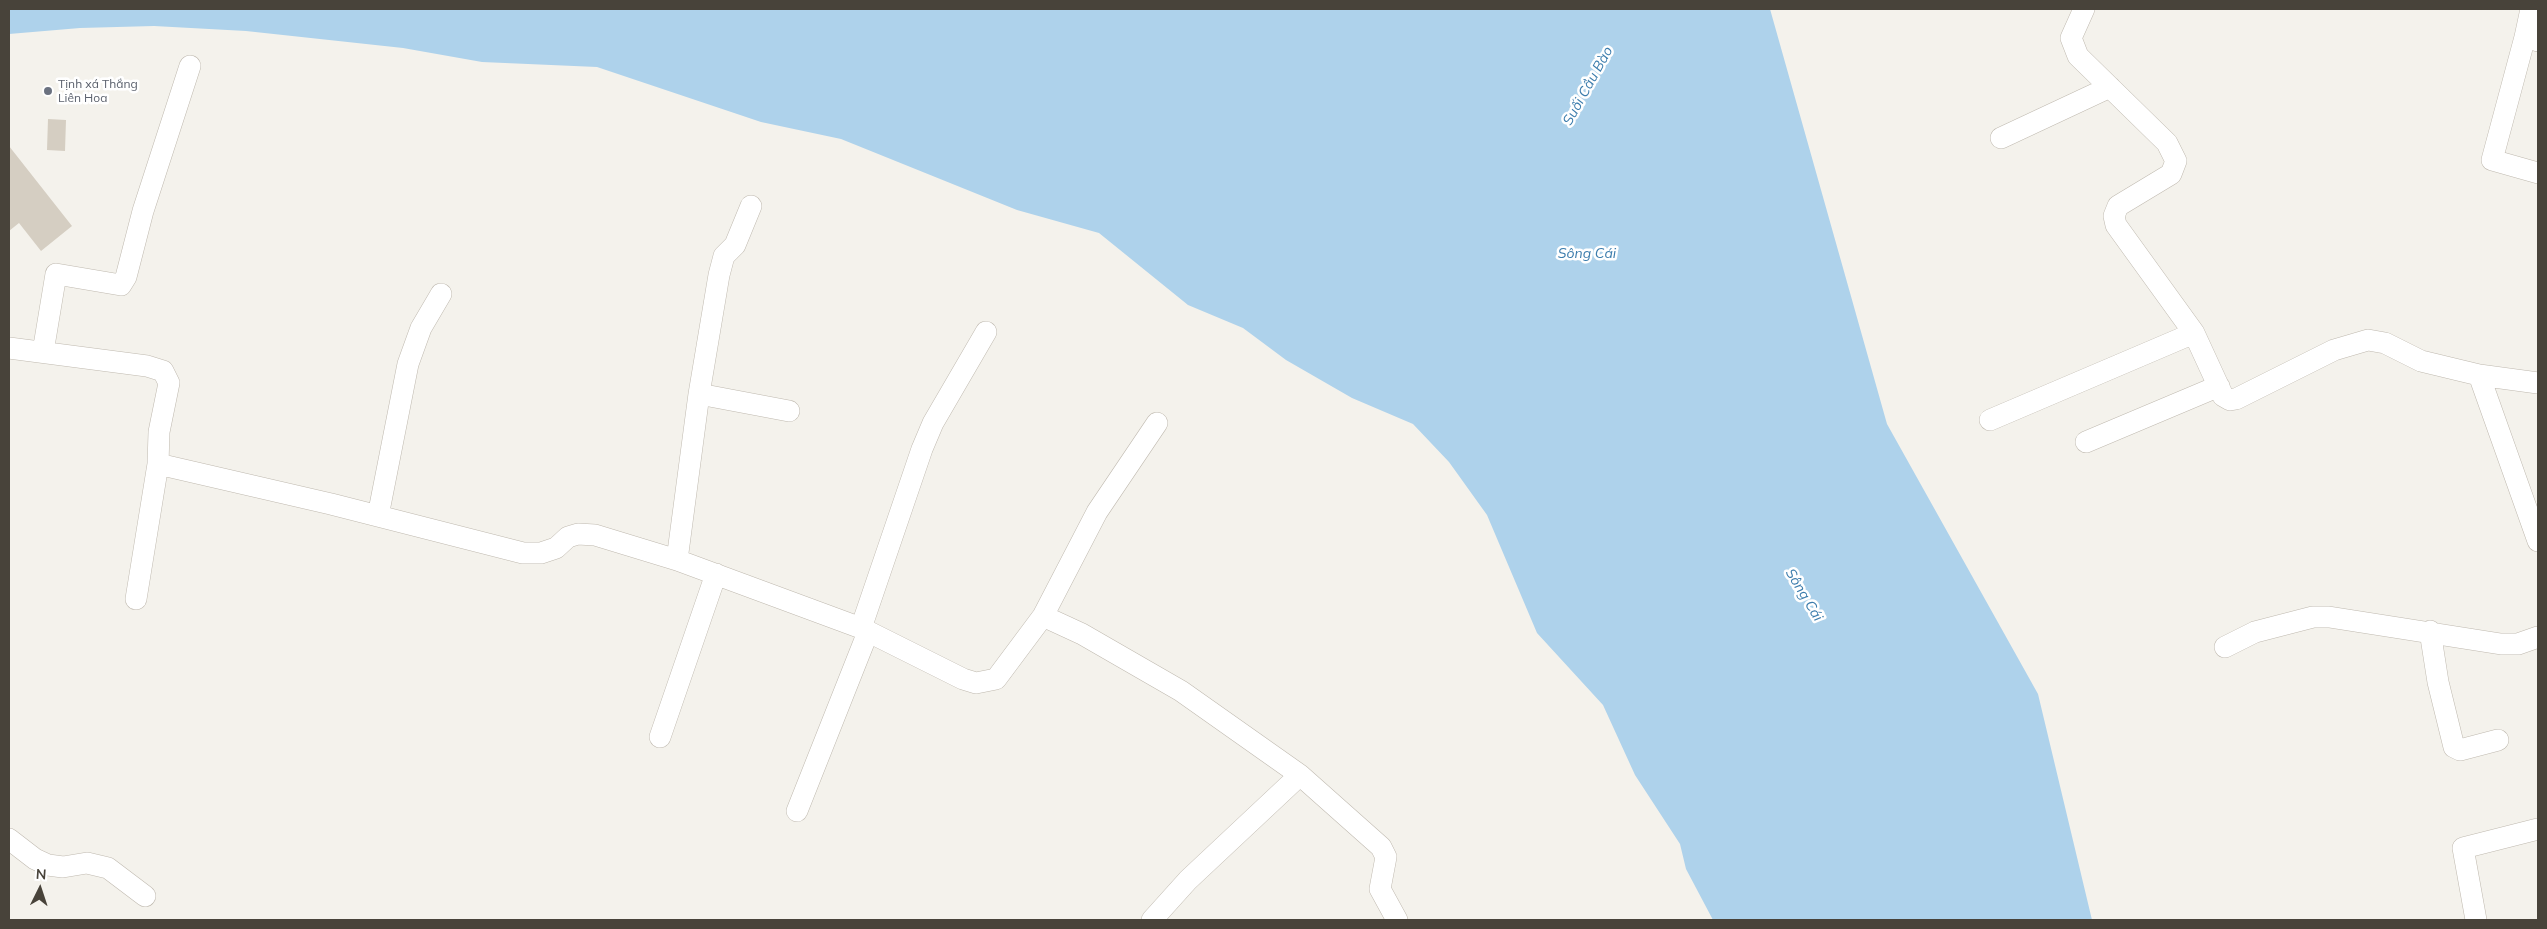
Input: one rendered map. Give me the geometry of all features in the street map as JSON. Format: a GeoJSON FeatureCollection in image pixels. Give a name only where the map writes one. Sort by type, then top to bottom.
{"type":"FeatureCollection","features":[{"type":"Feature","properties":{"kind":"street"},"geometry":{"type":"LineString","coordinates":[[2084,9],[2073,31],[2072,45],[2078,56],[2167,143],[2176,161],[2171,174],[2118,206],[2115,219],[2116,225],[2194,333],[2223,396],[2230,400],[2236,399],[2334,350],[2368,340],[2385,343],[2421,361],[2479,375],[2538,383]]}},
{"type":"Feature","properties":{"kind":"street"},"geometry":{"type":"LineString","coordinates":[[2531,9],[2532,39],[2492,160],[2538,173]]}},
{"type":"Feature","properties":{"kind":"street"},"geometry":{"type":"LineString","coordinates":[[43,352],[56,274],[65,273],[121,285],[126,277],[142,211],[190,66]]}},
{"type":"Feature","properties":{"kind":"street"},"geometry":{"type":"LineString","coordinates":[[2001,138],[2110,87]]}},
{"type":"Feature","properties":{"kind":"street"},"geometry":{"type":"LineString","coordinates":[[677,560],[699,394],[724,256],[736,246],[751,206]]}},
{"type":"Feature","properties":{"kind":"street"},"geometry":{"type":"LineString","coordinates":[[378,516],[408,364],[421,328],[441,294]]}},
{"type":"Feature","properties":{"kind":"street"},"geometry":{"type":"LineString","coordinates":[[797,811],[864,630],[922,449],[933,423],[986,332]]}},
{"type":"Feature","properties":{"kind":"street"},"geometry":{"type":"LineString","coordinates":[[1990,420],[2194,333]]}},
{"type":"Feature","properties":{"kind":"street"},"geometry":{"type":"LineString","coordinates":[[9,348],[147,366],[162,371],[169,383],[159,432],[158,464],[136,599]]}},
{"type":"Feature","properties":{"kind":"street"},"geometry":{"type":"LineString","coordinates":[[2479,375],[2538,541]]}},
{"type":"Feature","properties":{"kind":"street"},"geometry":{"type":"LineString","coordinates":[[2086,442],[2219,386]]}},
{"type":"Feature","properties":{"kind":"street"},"geometry":{"type":"LineString","coordinates":[[699,394],[789,411]]}},
{"type":"Feature","properties":{"kind":"street"},"geometry":{"type":"LineString","coordinates":[[158,464],[378,516],[523,553],[541,553],[556,548],[568,537],[578,534],[595,535],[677,560],[864,630],[962,679],[976,683],[996,679],[1043,616],[1097,512],[1157,423]]}},
{"type":"Feature","properties":{"kind":"street"},"geometry":{"type":"LineString","coordinates":[[660,738],[716,574]]}},
{"type":"Feature","properties":{"kind":"street"},"geometry":{"type":"LineString","coordinates":[[1043,616],[1082,634],[1180,691],[1300,774],[1381,847],[1386,857],[1380,889],[1397,920]]}},
{"type":"Feature","properties":{"kind":"street"},"geometry":{"type":"LineString","coordinates":[[2224,648],[2255,632],[2313,618],[2329,617],[2501,644],[2518,644],[2538,637]]}},
{"type":"Feature","properties":{"kind":"street"},"geometry":{"type":"LineString","coordinates":[[2430,632],[2438,682],[2454,747],[2460,750],[2498,740]]}},
{"type":"Feature","properties":{"kind":"street"},"geometry":{"type":"LineString","coordinates":[[1152,920],[1188,880],[1300,774]]}},
{"type":"Feature","properties":{"kind":"street"},"geometry":{"type":"LineString","coordinates":[[2476,920],[2463,848],[2538,828]]}},
{"type":"Feature","properties":{"kind":"street"},"geometry":{"type":"LineString","coordinates":[[9,839],[35,859],[48,865],[63,866],[87,863],[108,868],[145,896]]}},
{"type":"Feature","properties":{"kind":"water","name":"Sông Cái"},"geometry":{"type":"Polygon","coordinates":[[[9,9],[1770,9],[1887,424],[2038,694],[2092,920],[1713,920],[1686,869],[1680,844],[1635,775],[1603,705],[1537,633],[1487,515],[1449,462],[1413,424],[1352,398],[1286,360],[1243,328],[1188,305],[1099,233],[1017,210],[841,139],[761,122],[597,67],[482,62],[403,48],[246,31],[154,26],[80,28],[9,34],[9,9]]]}},
{"type":"Feature","properties":{"kind":"building"},"geometry":{"type":"Polygon","coordinates":[[[48,119],[66,120],[65,151],[47,150],[48,119]]]}},
{"type":"Feature","properties":{"kind":"building"},"geometry":{"type":"Polygon","coordinates":[[[9,146],[72,226],[41,251],[19,223],[9,231],[9,146]]]}},
{"type":"Feature","properties":{"kind":"place","name":"Tịnh xá Thắng Liên Hoa"},"geometry":{"type":"Point","coordinates":[48,91]}},
{"type":"Feature","properties":{"kind":"water label","name":"Suối Cầu Bào"},"geometry":{"type":"Point","coordinates":[1588,86]}}]}
